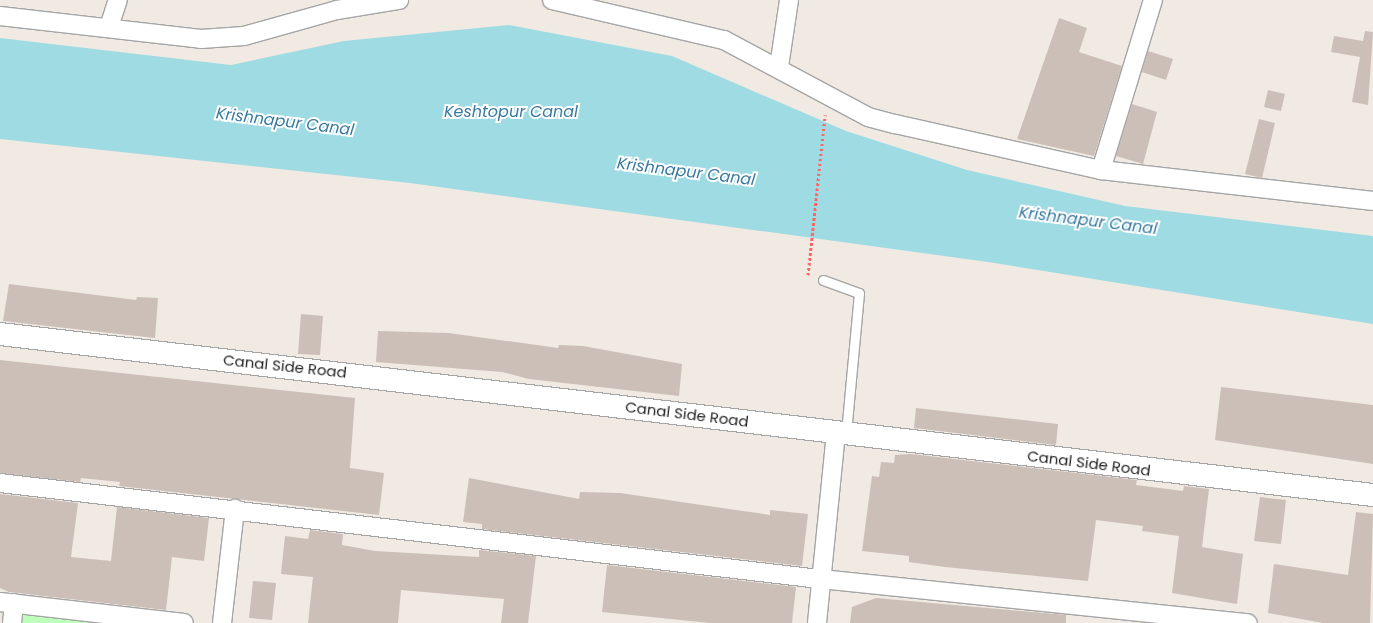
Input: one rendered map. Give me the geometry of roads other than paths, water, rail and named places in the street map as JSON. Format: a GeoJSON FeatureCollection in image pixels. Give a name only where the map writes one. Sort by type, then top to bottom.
{"type":"FeatureCollection","features":[{"type":"Feature","properties":{"kind":"street"},"geometry":{"type":"LineString","coordinates":[[109,27],[118,0]]}},
{"type":"Feature","properties":{"kind":"street"},"geometry":{"type":"LineString","coordinates":[[0,16],[201,38],[244,36],[337,10],[399,0]]}},
{"type":"Feature","properties":{"kind":"street"},"geometry":{"type":"LineString","coordinates":[[552,0],[690,29],[779,67],[868,117],[895,124],[1101,170],[1373,201]]}},
{"type":"Feature","properties":{"kind":"street"},"geometry":{"type":"LineString","coordinates":[[779,67],[789,0]]}},
{"type":"Feature","properties":{"kind":"street"},"geometry":{"type":"LineString","coordinates":[[1101,170],[1153,0]]}},
{"type":"Feature","properties":{"kind":"street","name":"Canal Side Road"},"geometry":{"type":"LineString","coordinates":[[0,334],[1373,495]]}},
{"type":"Feature","properties":{"kind":"street"},"geometry":{"type":"LineString","coordinates":[[817,623],[820,579],[841,434]]}},
{"type":"Feature","properties":{"kind":"street"},"geometry":{"type":"LineString","coordinates":[[0,483],[235,509],[820,579],[1248,623]]}},
{"type":"Feature","properties":{"kind":"street"},"geometry":{"type":"LineString","coordinates":[[222,623],[235,509]]}},
{"type":"Feature","properties":{"kind":"street"},"geometry":{"type":"LineString","coordinates":[[12,623],[7,602],[184,623]]}},
{"type":"Feature","properties":{"kind":"lane"},"geometry":{"type":"LineString","coordinates":[[851,118],[895,124]]}},
{"type":"Feature","properties":{"kind":"lane"},"geometry":{"type":"LineString","coordinates":[[823,280],[859,293],[841,434]]}},
{"type":"Feature","properties":{"kind":"water","name":"Keshtopur Canal"},"geometry":{"type":"Polygon","coordinates":[[[509,25],[672,56],[846,131],[967,170],[1125,206],[1373,236],[1373,324],[988,262],[410,183],[0,139],[0,38],[231,65],[344,41],[509,25]]]}},
{"type":"Feature","properties":{"kind":"water label","name":"Krishnapur Canal"},"geometry":{"type":"Point","coordinates":[285,122]}},
{"type":"Feature","properties":{"kind":"water label","name":"Krishnapur Canal"},"geometry":{"type":"Point","coordinates":[686,172]}},
{"type":"Feature","properties":{"kind":"water label","name":"Krishnapur Canal"},"geometry":{"type":"Point","coordinates":[1088,221]}}]}
